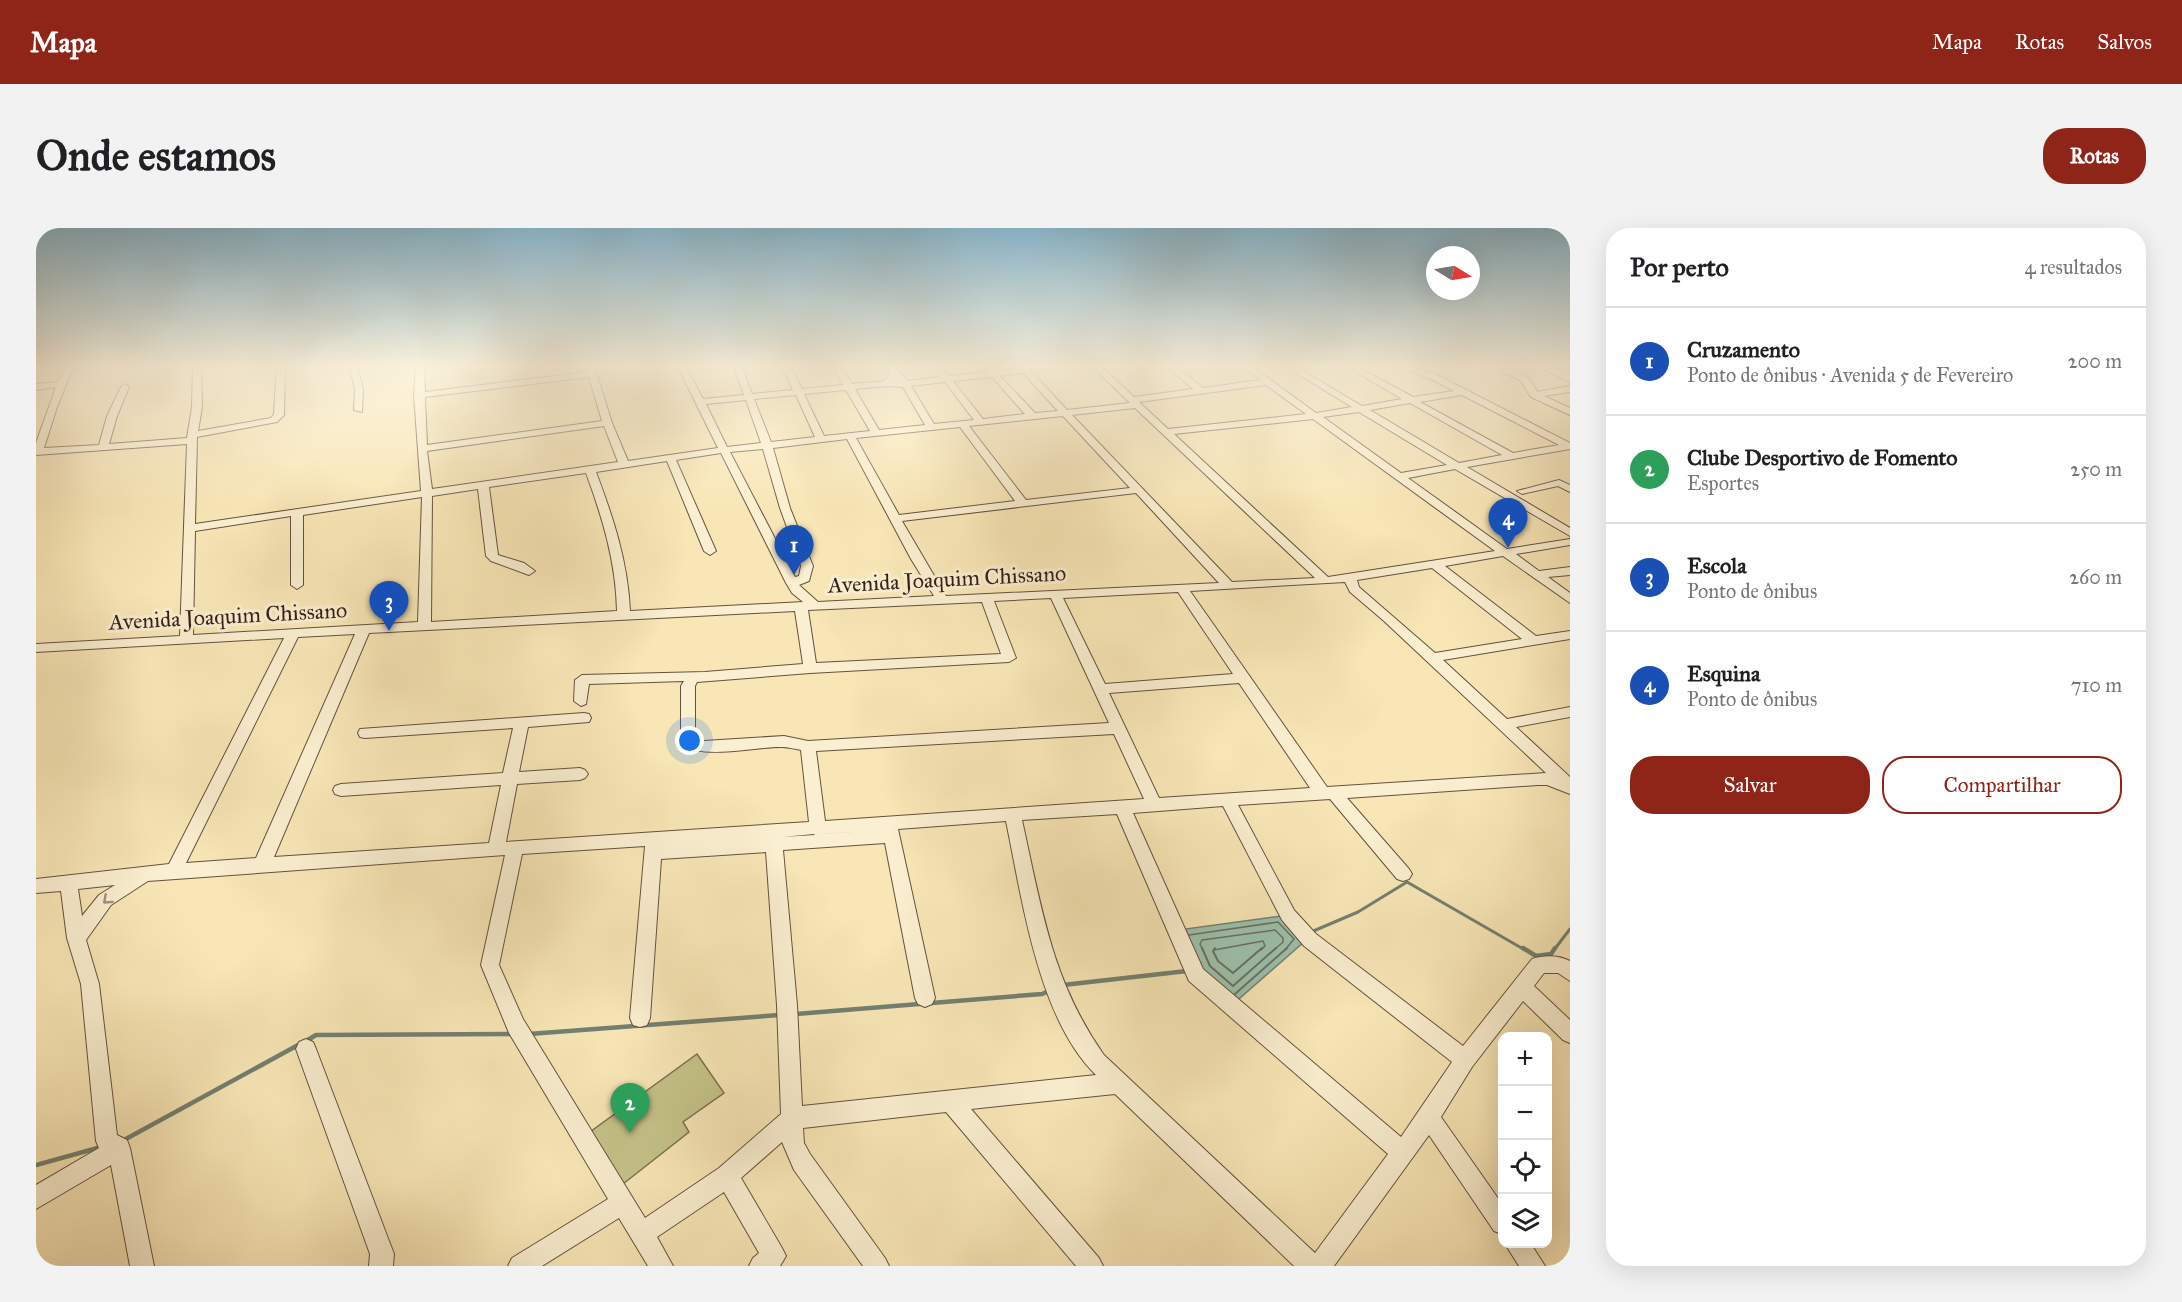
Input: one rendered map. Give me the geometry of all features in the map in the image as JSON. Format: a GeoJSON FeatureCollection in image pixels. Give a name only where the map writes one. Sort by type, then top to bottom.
{"type":"FeatureCollection","features":[{"type":"Feature","properties":{"kind":"street"},"geometry":{"type":"LineString","coordinates":[[46,413],[37,452],[103,448],[193,438],[274,420],[279,413]]}},
{"type":"Feature","properties":{"kind":"street"},"geometry":{"type":"LineString","coordinates":[[103,448],[113,413]]}},
{"type":"Feature","properties":{"kind":"street"},"geometry":{"type":"LineString","coordinates":[[186,638],[193,438],[196,413]]}},
{"type":"Feature","properties":{"kind":"street"},"geometry":{"type":"LineString","coordinates":[[420,413],[427,494],[424,626]]}},
{"type":"Feature","properties":{"kind":"street"},"geometry":{"type":"LineString","coordinates":[[604,413],[624,464]]}},
{"type":"Feature","properties":{"kind":"street"},"geometry":{"type":"LineString","coordinates":[[705,413],[793,584],[816,607]]}},
{"type":"Feature","properties":{"kind":"street"},"geometry":{"type":"LineString","coordinates":[[756,413],[785,508],[807,566],[805,578],[793,584]]}},
{"type":"Feature","properties":{"kind":"street"},"geometry":{"type":"LineString","coordinates":[[810,413],[821,439]]}},
{"type":"Feature","properties":{"kind":"street"},"geometry":{"type":"LineString","coordinates":[[865,413],[876,433]]}},
{"type":"Feature","properties":{"kind":"street"},"geometry":{"type":"LineString","coordinates":[[923,413],[931,427]]}},
{"type":"Feature","properties":{"kind":"street"},"geometry":{"type":"LineString","coordinates":[[974,413],[981,422]]}},
{"type":"Feature","properties":{"kind":"street"},"geometry":{"type":"LineString","coordinates":[[190,528],[297,514],[670,457],[1052,413]]}},
{"type":"Feature","properties":{"kind":"street"},"geometry":{"type":"LineString","coordinates":[[1065,413],[1230,587]]}},
{"type":"Feature","properties":{"kind":"street"},"geometry":{"type":"LineString","coordinates":[[1145,413],[1327,581],[1348,590],[1396,626]]}},
{"type":"Feature","properties":{"kind":"street"},"geometry":{"type":"LineString","coordinates":[[1165,432],[1316,413]]}},
{"type":"Feature","properties":{"kind":"street"},"geometry":{"type":"LineString","coordinates":[[1368,413],[1570,533]]}},
{"type":"Feature","properties":{"kind":"street"},"geometry":{"type":"LineString","coordinates":[[1435,413],[1513,457]]}},
{"type":"Feature","properties":{"kind":"street"},"geometry":{"type":"LineString","coordinates":[[1505,413],[1570,446]]}},
{"type":"Feature","properties":{"kind":"street"},"geometry":{"type":"LineString","coordinates":[[1311,414],[1570,599]]}},
{"type":"Feature","properties":{"kind":"street"},"geometry":{"type":"LineString","coordinates":[[422,449],[607,423]]}},
{"type":"Feature","properties":{"kind":"street"},"geometry":{"type":"LineString","coordinates":[[963,424],[1023,504]]}},
{"type":"Feature","properties":{"kind":"street"},"geometry":{"type":"LineString","coordinates":[[850,436],[943,600]]}},
{"type":"Feature","properties":{"kind":"street"},"geometry":{"type":"LineString","coordinates":[[1400,476],[1570,446]]}},
{"type":"Feature","properties":{"kind":"street"},"geometry":{"type":"LineString","coordinates":[[670,457],[710,551]]}},
{"type":"Feature","properties":{"kind":"street"},"geometry":{"type":"LineString","coordinates":[[590,470],[614,536],[622,566],[624,615]]}},
{"type":"Feature","properties":{"kind":"street"},"geometry":{"type":"LineString","coordinates":[[1522,491],[1558,483],[1570,489]]}},
{"type":"Feature","properties":{"kind":"street"},"geometry":{"type":"LineString","coordinates":[[483,486],[492,556],[496,560],[512,561],[529,571]]}},
{"type":"Feature","properties":{"kind":"street"},"geometry":{"type":"LineString","coordinates":[[895,519],[1137,490]]}},
{"type":"Feature","properties":{"kind":"street"},"geometry":{"type":"LineString","coordinates":[[297,514],[297,585]]}},
{"type":"Feature","properties":{"kind":"street","name":"Avenida Joaquim Chissano"},"geometry":{"type":"LineString","coordinates":[[36,648],[294,632],[1327,581],[1570,542]]}},
{"type":"Feature","properties":{"kind":"street"},"geometry":{"type":"LineString","coordinates":[[1436,565],[1534,641]]}},
{"type":"Feature","properties":{"kind":"street"},"geometry":{"type":"LineString","coordinates":[[1536,575],[1570,571]]}},
{"type":"Feature","properties":{"kind":"street"},"geometry":{"type":"LineString","coordinates":[[1350,579],[1354,589],[1505,724],[1570,787]]}},
{"type":"Feature","properties":{"kind":"street"},"geometry":{"type":"LineString","coordinates":[[793,584],[794,608],[810,668]]}},
{"type":"Feature","properties":{"kind":"street"},"geometry":{"type":"LineString","coordinates":[[1182,589],[1243,678],[1327,793],[1403,874]]}},
{"type":"Feature","properties":{"kind":"street"},"geometry":{"type":"LineString","coordinates":[[1056,595],[1155,806]]}},
{"type":"Feature","properties":{"kind":"street"},"geometry":{"type":"LineString","coordinates":[[581,701],[582,680],[704,676],[1009,658],[987,599]]}},
{"type":"Feature","properties":{"kind":"street"},"geometry":{"type":"LineString","coordinates":[[262,865],[364,629]]}},
{"type":"Feature","properties":{"kind":"street"},"geometry":{"type":"LineString","coordinates":[[174,871],[294,632]]}},
{"type":"Feature","properties":{"kind":"street"},"geometry":{"type":"LineString","coordinates":[[1431,658],[1570,635]]}},
{"type":"Feature","properties":{"kind":"street"},"geometry":{"type":"LineString","coordinates":[[682,676],[681,742],[684,750],[784,741],[808,746],[1118,728]]}},
{"type":"Feature","properties":{"kind":"street"},"geometry":{"type":"LineString","coordinates":[[703,747],[688,741],[688,686],[693,678],[704,676]]}},
{"type":"Feature","properties":{"kind":"street"},"geometry":{"type":"LineString","coordinates":[[1099,689],[1243,678]]}},
{"type":"Feature","properties":{"kind":"street"},"geometry":{"type":"LineString","coordinates":[[1505,724],[1570,712]]}},
{"type":"Feature","properties":{"kind":"street"},"geometry":{"type":"LineString","coordinates":[[365,733],[584,718]]}},
{"type":"Feature","properties":{"kind":"street"},"geometry":{"type":"LineString","coordinates":[[496,850],[521,723]]}},
{"type":"Feature","properties":{"kind":"street"},"geometry":{"type":"LineString","coordinates":[[808,746],[818,829]]}},
{"type":"Feature","properties":{"kind":"street"},"geometry":{"type":"LineString","coordinates":[[1538,779],[1545,777],[1544,761]]}},
{"type":"Feature","properties":{"kind":"street"},"geometry":{"type":"LineString","coordinates":[[341,790],[580,774]]}},
{"type":"Feature","properties":{"kind":"street"},"geometry":{"type":"LineString","coordinates":[[36,886],[174,871],[496,850],[654,847],[773,839],[890,830],[1013,816],[1227,799],[1538,779],[1554,781],[1570,787]]}},
{"type":"Feature","properties":{"kind":"street"},"geometry":{"type":"LineString","coordinates":[[1227,799],[1288,915],[1310,940],[1465,1060]]}},
{"type":"Feature","properties":{"kind":"street"},"geometry":{"type":"LineString","coordinates":[[1123,808],[1193,969],[1403,1153]]}},
{"type":"Feature","properties":{"kind":"street"},"geometry":{"type":"LineString","coordinates":[[1013,816],[1056,989],[1081,1042],[1096,1062],[1311,1266]]}},
{"type":"Feature","properties":{"kind":"street"},"geometry":{"type":"LineString","coordinates":[[773,839],[818,829],[890,830]]}},
{"type":"Feature","properties":{"kind":"street"},"geometry":{"type":"LineString","coordinates":[[890,830],[925,998]]}},
{"type":"Feature","properties":{"kind":"street"},"geometry":{"type":"LineString","coordinates":[[773,839],[787,1015],[793,1145],[802,1162],[877,1266]]}},
{"type":"Feature","properties":{"kind":"street"},"geometry":{"type":"LineString","coordinates":[[640,1018],[654,847]]}},
{"type":"Feature","properties":{"kind":"street"},"geometry":{"type":"LineString","coordinates":[[515,849],[490,966],[521,1035],[661,1266]]}},
{"type":"Feature","properties":{"kind":"street"},"geometry":{"type":"LineString","coordinates":[[76,938],[105,900],[126,885],[149,873]]}},
{"type":"Feature","properties":{"kind":"street"},"geometry":{"type":"LineString","coordinates":[[69,883],[76,938],[90,984],[113,1144],[142,1266]]}},
{"type":"Feature","properties":{"kind":"street"},"geometry":{"type":"LineString","coordinates":[[1320,1266],[1429,1117],[1465,1060],[1523,989],[1539,965],[1561,965],[1570,972]]}},
{"type":"Feature","properties":{"kind":"street"},"geometry":{"type":"LineString","coordinates":[[1523,989],[1570,1033]]}},
{"type":"Feature","properties":{"kind":"street"},"geometry":{"type":"LineString","coordinates":[[306,1049],[382,1254],[381,1266]]}},
{"type":"Feature","properties":{"kind":"street"},"geometry":{"type":"LineString","coordinates":[[642,1234],[727,1176],[792,1118],[1119,1083]]}},
{"type":"Feature","properties":{"kind":"street"},"geometry":{"type":"LineString","coordinates":[[950,1101],[1091,1266]]}},
{"type":"Feature","properties":{"kind":"street"},"geometry":{"type":"LineString","coordinates":[[1429,1117],[1498,1216]]}},
{"type":"Feature","properties":{"kind":"street"},"geometry":{"type":"LineString","coordinates":[[36,1198],[113,1144]]}},
{"type":"Feature","properties":{"kind":"street"},"geometry":{"type":"LineString","coordinates":[[727,1176],[774,1256],[761,1266]]}},
{"type":"Feature","properties":{"kind":"street"},"geometry":{"type":"LineString","coordinates":[[520,1266],[624,1202]]}},
{"type":"Feature","properties":{"kind":"street"},"geometry":{"type":"LineString","coordinates":[[1520,1248],[1533,1266]]}},
{"type":"Feature","properties":{"kind":"shaded area"},"geometry":{"type":"Polygon","coordinates":[[[697,1054],[724,1093],[683,1122],[689,1132],[623,1184],[590,1132],[697,1054]]]}},
{"type":"Feature","properties":{"kind":"water"},"geometry":{"type":"Polygon","coordinates":[[[1282,916],[1304,942],[1232,1005],[1199,975],[1178,930],[1282,916]]]}},
{"type":"Feature","properties":{"kind":"waterway"},"geometry":{"type":"LineString","coordinates":[[1311,932],[1358,912],[1407,882],[1525,950]]}},
{"type":"Feature","properties":{"kind":"waterway"},"geometry":{"type":"LineString","coordinates":[[1554,950],[1570,929]]}},
{"type":"Feature","properties":{"kind":"waterway"},"geometry":{"type":"LineString","coordinates":[[1523,948],[1536,956],[1551,954],[1555,948]]}},
{"type":"Feature","properties":{"kind":"waterway"},"geometry":{"type":"LineString","coordinates":[[1063,985],[1187,971]]}},
{"type":"Feature","properties":{"kind":"waterway"},"geometry":{"type":"LineString","coordinates":[[796,1014],[1042,994],[1049,991]]}},
{"type":"Feature","properties":{"kind":"waterway"},"geometry":{"type":"LineString","coordinates":[[529,1034],[780,1015]]}},
{"type":"Feature","properties":{"kind":"waterway"},"geometry":{"type":"LineString","coordinates":[[306,1041],[316,1035],[511,1034]]}},
{"type":"Feature","properties":{"kind":"waterway"},"geometry":{"type":"LineString","coordinates":[[124,1140],[300,1044]]}},
{"type":"Feature","properties":{"kind":"waterway"},"geometry":{"type":"LineString","coordinates":[[36,1165],[101,1147]]}},
{"type":"Feature","properties":{"kind":"place","name":"Esquina"},"geometry":{"type":"Point","coordinates":[1508,548]}},
{"type":"Feature","properties":{"kind":"place","name":"Cruzamento"},"geometry":{"type":"Point","coordinates":[794,575]}},
{"type":"Feature","properties":{"kind":"place","name":"Escola"},"geometry":{"type":"Point","coordinates":[389,631]}},
{"type":"Feature","properties":{"kind":"place","name":"Clube Desportivo de Fomento"},"geometry":{"type":"Point","coordinates":[630,1133]}}]}
